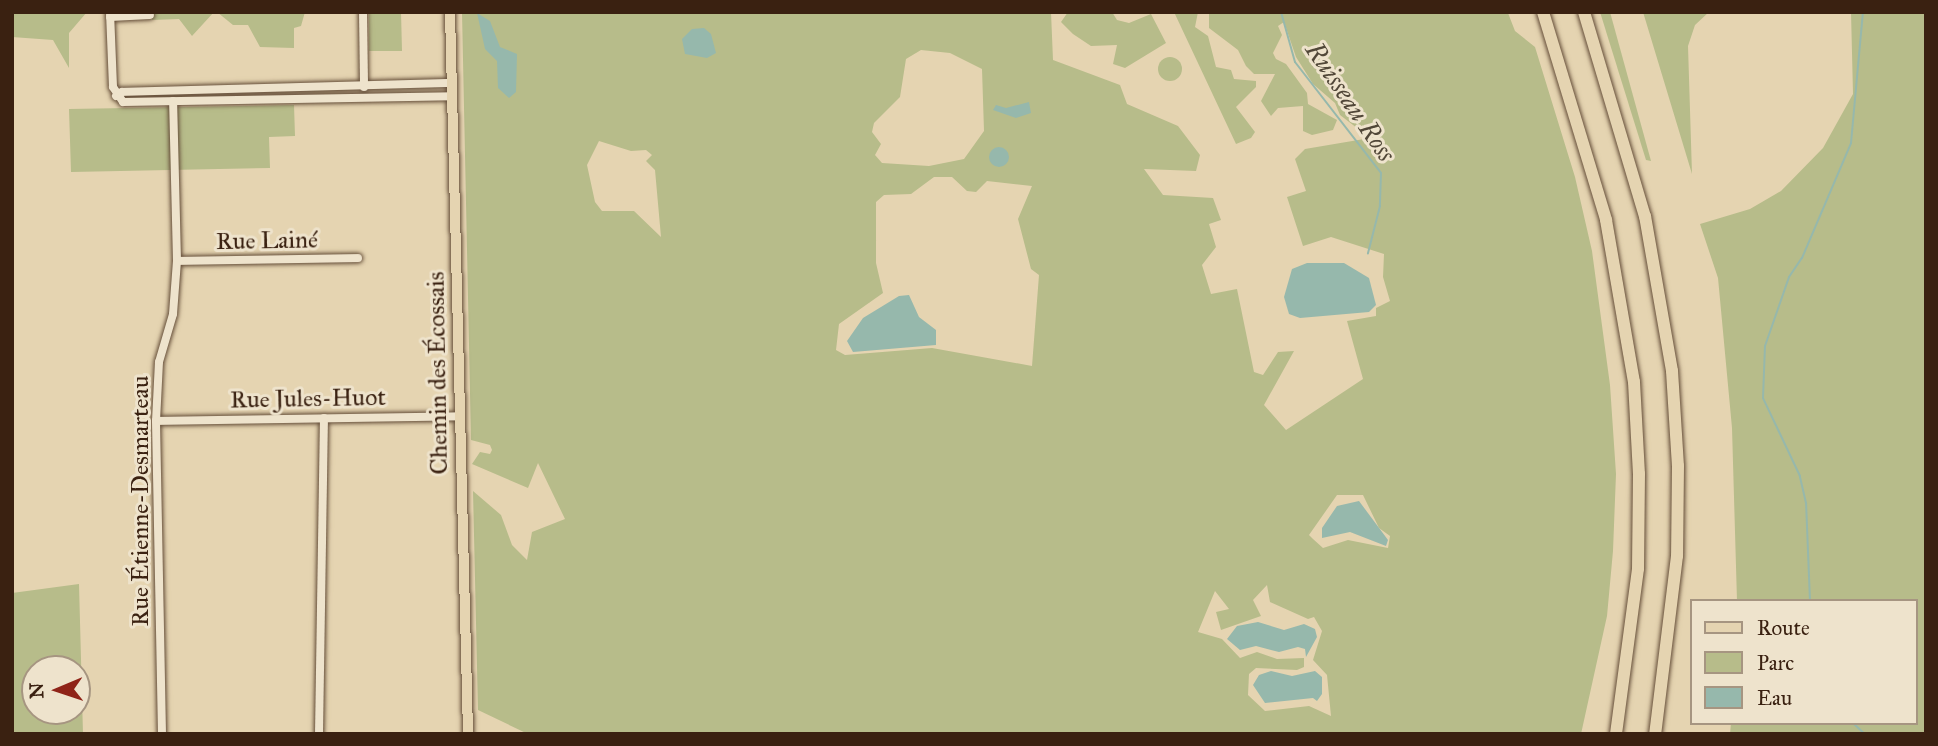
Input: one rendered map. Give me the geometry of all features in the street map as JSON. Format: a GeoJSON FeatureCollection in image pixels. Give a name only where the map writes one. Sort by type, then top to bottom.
{"type":"FeatureCollection","features":[{"type":"Feature","properties":{"kind":"highway"},"geometry":{"type":"LineString","coordinates":[[1543,12],[1606,220],[1634,382],[1639,474],[1638,569],[1616,734]]}},
{"type":"Feature","properties":{"kind":"highway"},"geometry":{"type":"LineString","coordinates":[[1584,12],[1645,216],[1671,360],[1678,455],[1677,556],[1655,734]]}},
{"type":"Feature","properties":{"kind":"main road","name":"Chemin des Écossais"},"geometry":{"type":"LineString","coordinates":[[450,12],[468,734]]}},
{"type":"Feature","properties":{"kind":"street"},"geometry":{"type":"LineString","coordinates":[[363,12],[364,97]]}},
{"type":"Feature","properties":{"kind":"street"},"geometry":{"type":"LineString","coordinates":[[119,99],[110,14],[150,15]]}},
{"type":"Feature","properties":{"kind":"street"},"geometry":{"type":"LineString","coordinates":[[119,99],[122,92],[452,83]]}},
{"type":"Feature","properties":{"kind":"street"},"geometry":{"type":"LineString","coordinates":[[205,89],[205,101]]}},
{"type":"Feature","properties":{"kind":"street"},"geometry":{"type":"LineString","coordinates":[[119,99],[205,101],[452,96]]}},
{"type":"Feature","properties":{"kind":"street","name":"Rue Étienne-Desmarteau"},"geometry":{"type":"LineString","coordinates":[[162,734],[156,421],[159,362],[173,314],[177,261],[173,101]]}},
{"type":"Feature","properties":{"kind":"street","name":"Rue Lainé"},"geometry":{"type":"LineString","coordinates":[[177,261],[358,258]]}},
{"type":"Feature","properties":{"kind":"street","name":"Rue Jules-Huot"},"geometry":{"type":"LineString","coordinates":[[156,421],[460,416]]}},
{"type":"Feature","properties":{"kind":"street"},"geometry":{"type":"LineString","coordinates":[[318,734],[324,418]]}},
{"type":"Feature","properties":{"kind":"green space"},"geometry":{"type":"Polygon","coordinates":[[[12,12],[87,12],[69,33],[69,68],[53,40],[12,37],[12,12]]]}},
{"type":"Feature","properties":{"kind":"green space"},"geometry":{"type":"Polygon","coordinates":[[[151,12],[214,12],[192,36],[179,19],[152,20],[151,12]]]}},
{"type":"Feature","properties":{"kind":"green space"},"geometry":{"type":"Polygon","coordinates":[[[217,12],[305,12],[301,26],[294,28],[294,48],[260,47],[248,25],[233,25],[217,12]]]}},
{"type":"Feature","properties":{"kind":"green space"},"geometry":{"type":"Polygon","coordinates":[[[369,12],[401,12],[402,51],[369,51],[369,12]]]}},
{"type":"Feature","properties":{"kind":"green space"},"geometry":{"type":"Polygon","coordinates":[[[462,12],[1051,12],[1053,60],[1120,85],[1127,104],[1178,126],[1200,155],[1196,171],[1144,169],[1163,195],[1213,198],[1221,220],[1209,224],[1216,247],[1202,265],[1211,294],[1237,289],[1254,372],[1263,375],[1278,352],[1294,351],[1264,405],[1286,430],[1363,379],[1347,321],[1376,316],[1376,308],[1390,301],[1383,277],[1384,254],[1331,237],[1303,246],[1287,197],[1306,191],[1295,159],[1305,149],[1370,138],[1340,115],[1335,103],[1313,84],[1296,57],[1284,22],[1278,26],[1282,35],[1273,53],[1276,59],[1286,64],[1307,93],[1308,104],[1337,120],[1333,130],[1312,135],[1303,131],[1303,106],[1278,108],[1271,116],[1261,101],[1275,74],[1254,74],[1246,66],[1238,50],[1209,28],[1209,12],[1508,13],[1515,31],[1535,47],[1575,177],[1592,251],[1610,385],[1616,474],[1607,616],[1581,734],[528,734],[478,710],[473,491],[501,515],[512,545],[527,560],[532,532],[565,519],[538,463],[528,488],[472,464],[480,452],[490,454],[492,450],[490,445],[471,440],[462,12]],[[921,50],[906,59],[900,97],[874,123],[872,132],[881,144],[875,155],[882,163],[929,166],[964,159],[984,131],[982,69],[950,53],[921,50]],[[599,141],[587,165],[595,202],[602,211],[634,211],[661,237],[655,170],[646,161],[652,155],[646,150],[631,151],[599,141]],[[934,177],[911,194],[884,195],[876,202],[876,263],[883,293],[839,324],[836,350],[845,355],[932,348],[1032,366],[1039,275],[1031,269],[1018,219],[1032,186],[987,181],[976,192],[967,191],[952,177],[934,177]],[[1337,495],[1309,535],[1323,548],[1348,540],[1388,548],[1390,536],[1379,528],[1363,495],[1337,495]],[[1267,585],[1253,600],[1261,616],[1221,630],[1216,612],[1229,609],[1215,591],[1198,632],[1222,639],[1240,658],[1257,652],[1277,659],[1304,658],[1304,667],[1297,670],[1256,668],[1249,674],[1248,695],[1265,711],[1309,706],[1331,716],[1327,675],[1313,660],[1322,631],[1314,617],[1308,619],[1270,602],[1267,585]]]}},
{"type":"Feature","properties":{"kind":"green space"},"geometry":{"type":"Polygon","coordinates":[[[1068,12],[1112,12],[1117,20],[1129,23],[1151,14],[1166,43],[1125,68],[1113,64],[1117,45],[1091,46],[1073,34],[1061,22],[1068,12]]]}},
{"type":"Feature","properties":{"kind":"green space"},"geometry":{"type":"Polygon","coordinates":[[[1174,12],[1198,12],[1195,27],[1208,36],[1216,67],[1231,70],[1234,79],[1256,81],[1256,87],[1236,107],[1255,132],[1251,138],[1236,144],[1174,12]]]}},
{"type":"Feature","properties":{"kind":"green space"},"geometry":{"type":"Polygon","coordinates":[[[1600,12],[1610,12],[1651,161],[1646,160],[1600,12]]]}},
{"type":"Feature","properties":{"kind":"green space"},"geometry":{"type":"Polygon","coordinates":[[[1643,12],[1709,12],[1695,25],[1688,46],[1692,174],[1643,12]]]}},
{"type":"Feature","properties":{"kind":"green space"},"geometry":{"type":"Polygon","coordinates":[[[1851,12],[1926,12],[1926,734],[1730,734],[1731,725],[1917,725],[1917,599],[1737,599],[1732,428],[1718,278],[1700,224],[1750,209],[1781,191],[1823,148],[1853,94],[1851,12]]]}},
{"type":"Feature","properties":{"kind":"green space"},"geometry":{"type":"Polygon","coordinates":[[[1170,57],[1181,64],[1182,69],[1175,80],[1170,81],[1159,74],[1158,69],[1165,58],[1170,57]]]}},
{"type":"Feature","properties":{"kind":"green space"},"geometry":{"type":"Polygon","coordinates":[[[294,105],[295,136],[269,137],[270,168],[71,172],[69,109],[294,105]]]}},
{"type":"Feature","properties":{"kind":"green space"},"geometry":{"type":"Polygon","coordinates":[[[79,584],[81,655],[21,655],[21,725],[83,725],[83,734],[12,734],[12,593],[79,584]]]}},
{"type":"Feature","properties":{"kind":"water"},"geometry":{"type":"Polygon","coordinates":[[[477,13],[490,21],[500,47],[517,54],[516,92],[509,98],[498,88],[497,61],[485,49],[477,13]]]}},
{"type":"Feature","properties":{"kind":"water"},"geometry":{"type":"Polygon","coordinates":[[[704,28],[711,34],[716,53],[707,58],[685,54],[682,39],[692,29],[704,28]]]}},
{"type":"Feature","properties":{"kind":"water"},"geometry":{"type":"Polygon","coordinates":[[[1029,102],[1031,113],[1016,118],[993,110],[996,105],[1006,108],[1029,102]]]}},
{"type":"Feature","properties":{"kind":"water"},"geometry":{"type":"Polygon","coordinates":[[[999,147],[1006,150],[1009,157],[1006,164],[999,167],[992,164],[989,157],[992,150],[999,147]]]}},
{"type":"Feature","properties":{"kind":"water"},"geometry":{"type":"Polygon","coordinates":[[[1307,263],[1344,263],[1369,278],[1376,305],[1369,312],[1300,318],[1289,314],[1284,297],[1292,269],[1307,263]]]}},
{"type":"Feature","properties":{"kind":"water"},"geometry":{"type":"Polygon","coordinates":[[[909,295],[919,317],[936,330],[936,345],[853,352],[847,341],[863,318],[899,296],[909,295]]]}},
{"type":"Feature","properties":{"kind":"water"},"geometry":{"type":"Polygon","coordinates":[[[1359,501],[1388,540],[1386,546],[1350,532],[1322,538],[1322,528],[1337,506],[1359,501]]]}},
{"type":"Feature","properties":{"kind":"water"},"geometry":{"type":"Polygon","coordinates":[[[1258,622],[1284,630],[1304,624],[1315,629],[1317,637],[1306,657],[1305,649],[1298,647],[1279,652],[1256,646],[1240,650],[1227,639],[1237,626],[1258,622]]]}},
{"type":"Feature","properties":{"kind":"water"},"geometry":{"type":"Polygon","coordinates":[[[1271,671],[1292,676],[1315,671],[1322,677],[1322,694],[1317,701],[1313,698],[1265,703],[1253,685],[1259,675],[1271,671]]]}},
{"type":"Feature","properties":{"kind":"waterway","name":"Ruisseau Ross"},"geometry":{"type":"LineString","coordinates":[[1281,12],[1295,62],[1381,173],[1380,206],[1368,253]]}},
{"type":"Feature","properties":{"kind":"waterway"},"geometry":{"type":"LineString","coordinates":[[1810,599],[1806,503],[1800,476],[1763,398],[1765,346],[1789,277],[1802,258],[1851,143],[1863,12]]}},
{"type":"Feature","properties":{"kind":"waterway"},"geometry":{"type":"LineString","coordinates":[[1855,725],[1865,734]]}}]}
